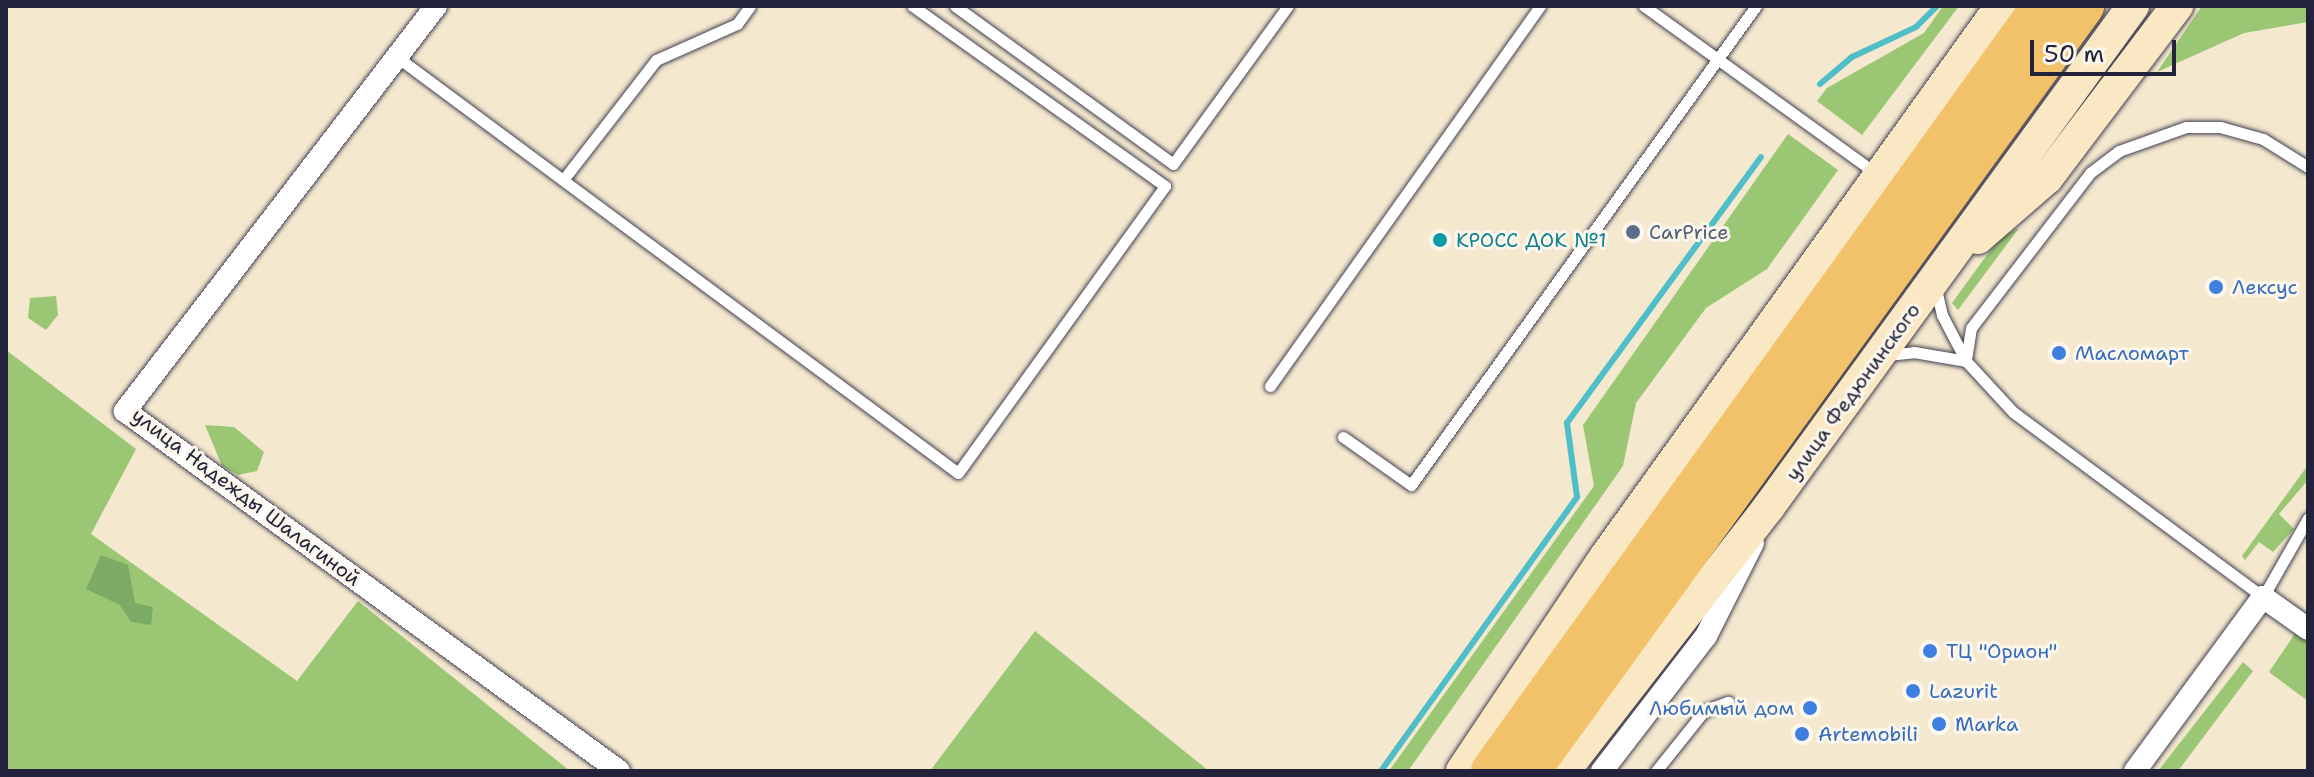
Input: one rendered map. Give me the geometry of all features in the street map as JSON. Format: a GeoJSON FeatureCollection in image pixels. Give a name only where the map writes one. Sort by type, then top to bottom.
{"type":"FeatureCollection","features":[{"type":"Feature","properties":{"kind":"highway","name":"улица Федюнинского"},"geometry":{"type":"LineString","coordinates":[[1492,771],[2067,9]]}},
{"type":"Feature","properties":{"kind":"highway","name":"улица Федюнинского"},"geometry":{"type":"LineString","coordinates":[[1529,771],[2067,9]]}},
{"type":"Feature","properties":{"kind":"main road"},"geometry":{"type":"LineString","coordinates":[[1462,771],[1606,556],[2001,6]]}},
{"type":"Feature","properties":{"kind":"main road","name":"улица Федюнинского"},"geometry":{"type":"LineString","coordinates":[[1564,771],[1768,508],[2133,6]]}},
{"type":"Feature","properties":{"kind":"main road"},"geometry":{"type":"LineString","coordinates":[[1942,270],[2047,178],[2177,6]]}},
{"type":"Feature","properties":{"kind":"street","name":"улица Надежды Шалагиной"},"geometry":{"type":"LineString","coordinates":[[436,6],[125,411],[619,771]]}},
{"type":"Feature","properties":{"kind":"street"},"geometry":{"type":"LineString","coordinates":[[1602,771],[1706,636],[1768,508]]}},
{"type":"Feature","properties":{"kind":"street"},"geometry":{"type":"LineString","coordinates":[[2135,771],[2263,597],[2308,629]]}},
{"type":"Feature","properties":{"kind":"lane"},"geometry":{"type":"LineString","coordinates":[[563,180],[656,60],[737,24],[750,6]]}},
{"type":"Feature","properties":{"kind":"lane"},"geometry":{"type":"LineString","coordinates":[[397,57],[958,473],[1165,186],[913,6]]}},
{"type":"Feature","properties":{"kind":"lane"},"geometry":{"type":"LineString","coordinates":[[955,6],[1173,164],[1288,6]]}},
{"type":"Feature","properties":{"kind":"lane"},"geometry":{"type":"LineString","coordinates":[[1270,386],[1540,6]]}},
{"type":"Feature","properties":{"kind":"lane"},"geometry":{"type":"LineString","coordinates":[[1644,6],[1878,176]]}},
{"type":"Feature","properties":{"kind":"lane"},"geometry":{"type":"LineString","coordinates":[[1343,437],[1411,485],[1756,6]]}},
{"type":"Feature","properties":{"kind":"lane"},"geometry":{"type":"LineString","coordinates":[[1966,361],[1971,328],[2090,173],[2119,151],[2186,127],[2220,127],[2253,135],[2308,167]]}},
{"type":"Feature","properties":{"kind":"lane"},"geometry":{"type":"LineString","coordinates":[[1942,270],[1942,315],[1966,361],[2013,412],[2263,597],[2308,518]]}},
{"type":"Feature","properties":{"kind":"lane"},"geometry":{"type":"LineString","coordinates":[[1878,356],[1914,352],[1966,361]]}},
{"type":"Feature","properties":{"kind":"lane"},"geometry":{"type":"LineString","coordinates":[[1656,771],[1704,711],[1728,702]]}},
{"type":"Feature","properties":{"kind":"green space"},"geometry":{"type":"Polygon","coordinates":[[[1943,6],[1959,6],[1862,135],[1817,101],[1827,88],[1924,33],[1943,6]]]}},
{"type":"Feature","properties":{"kind":"green space"},"geometry":{"type":"Polygon","coordinates":[[[2202,6],[2308,6],[2308,22],[2244,33],[2157,72],[2202,6]]]}},
{"type":"Feature","properties":{"kind":"green space"},"geometry":{"type":"Polygon","coordinates":[[[1788,134],[1838,170],[1767,269],[1706,308],[1636,403],[1623,466],[1408,771],[1389,771],[1594,486],[1583,425],[1788,134]]]}},
{"type":"Feature","properties":{"kind":"green space"},"geometry":{"type":"Polygon","coordinates":[[[2019,228],[1958,310],[1952,303],[2000,237],[2019,228]]]}},
{"type":"Feature","properties":{"kind":"green space"},"geometry":{"type":"Polygon","coordinates":[[[56,296],[58,315],[46,330],[28,318],[30,298],[56,296]]]}},
{"type":"Feature","properties":{"kind":"green space"},"geometry":{"type":"Polygon","coordinates":[[[6,350],[136,449],[91,534],[297,681],[358,601],[570,771],[6,771],[6,350]]]}},
{"type":"Feature","properties":{"kind":"green space"},"geometry":{"type":"Polygon","coordinates":[[[205,425],[234,427],[264,452],[257,471],[238,475],[222,466],[205,425]]]}},
{"type":"Feature","properties":{"kind":"green space"},"geometry":{"type":"Polygon","coordinates":[[[2308,465],[2308,480],[2279,514],[2294,529],[2273,552],[2259,542],[2245,560],[2242,556],[2308,465]]]}},
{"type":"Feature","properties":{"kind":"green space"},"geometry":{"type":"Polygon","coordinates":[[[101,555],[128,565],[135,603],[153,607],[151,625],[131,622],[120,605],[86,589],[101,555]]]}},
{"type":"Feature","properties":{"kind":"green space"},"geometry":{"type":"Polygon","coordinates":[[[1035,631],[1209,771],[930,771],[1035,631]]]}},
{"type":"Feature","properties":{"kind":"green space"},"geometry":{"type":"Polygon","coordinates":[[[2296,632],[2308,641],[2308,701],[2269,672],[2296,632]]]}},
{"type":"Feature","properties":{"kind":"green space"},"geometry":{"type":"Polygon","coordinates":[[[2243,662],[2253,671],[2178,771],[2158,771],[2243,662]]]}},
{"type":"Feature","properties":{"kind":"waterway"},"geometry":{"type":"LineString","coordinates":[[1820,84],[1852,57],[1916,27],[1937,6]]}},
{"type":"Feature","properties":{"kind":"waterway"},"geometry":{"type":"LineString","coordinates":[[1381,771],[1577,497],[1567,423],[1761,157]]}},
{"type":"Feature","properties":{"kind":"place","name":"CarPrice"},"geometry":{"type":"Point","coordinates":[1633,232]}},
{"type":"Feature","properties":{"kind":"place","name":"КРОСС ДОК №1"},"geometry":{"type":"Point","coordinates":[1440,240]}},
{"type":"Feature","properties":{"kind":"place","name":"Лексус"},"geometry":{"type":"Point","coordinates":[2216,287]}},
{"type":"Feature","properties":{"kind":"place","name":"Масломарт"},"geometry":{"type":"Point","coordinates":[2059,353]}},
{"type":"Feature","properties":{"kind":"place","name":"ТЦ \"Орион\""},"geometry":{"type":"Point","coordinates":[1930,651]}},
{"type":"Feature","properties":{"kind":"place","name":"Lazurit"},"geometry":{"type":"Point","coordinates":[1913,691]}},
{"type":"Feature","properties":{"kind":"place","name":"Любимый дом"},"geometry":{"type":"Point","coordinates":[1810,708]}},
{"type":"Feature","properties":{"kind":"place","name":"Marka"},"geometry":{"type":"Point","coordinates":[1939,724]}},
{"type":"Feature","properties":{"kind":"place","name":"Artemobili"},"geometry":{"type":"Point","coordinates":[1802,734]}}]}
